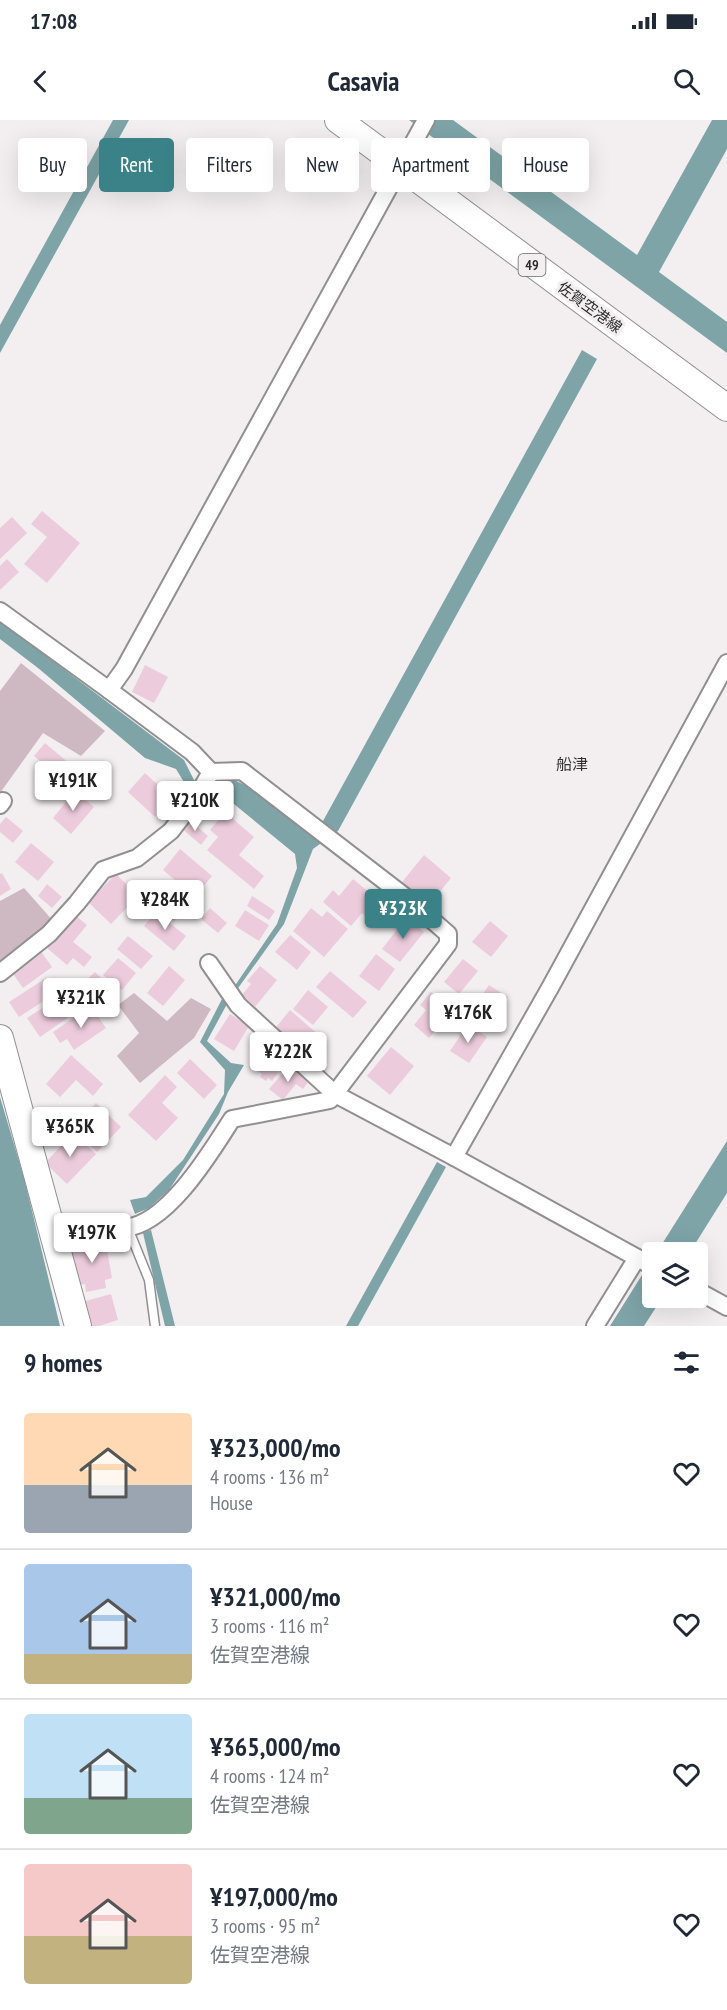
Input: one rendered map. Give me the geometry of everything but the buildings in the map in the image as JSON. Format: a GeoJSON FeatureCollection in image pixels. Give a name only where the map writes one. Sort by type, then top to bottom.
{"type":"FeatureCollection","features":[{"type":"Feature","properties":{"kind":"main road","name":"佐賀空港線"},"geometry":{"type":"LineString","coordinates":[[338,120],[371,145]]}},
{"type":"Feature","properties":{"kind":"main road","name":"佐賀空港線"},"geometry":{"type":"LineString","coordinates":[[435,192],[727,408]]}},
{"type":"Feature","properties":{"kind":"main road"},"geometry":{"type":"LineString","coordinates":[[0,1038],[78,1326]]}},
{"type":"Feature","properties":{"kind":"street"},"geometry":{"type":"LineString","coordinates":[[109,690],[124,669],[387,192]]}},
{"type":"Feature","properties":{"kind":"street"},"geometry":{"type":"LineString","coordinates":[[0,611],[192,752],[208,779]]}},
{"type":"Feature","properties":{"kind":"street"},"geometry":{"type":"LineString","coordinates":[[454,1157],[551,986],[727,663]]}},
{"type":"Feature","properties":{"kind":"street"},"geometry":{"type":"LineString","coordinates":[[0,973],[50,934],[103,870],[137,858],[171,831],[208,779],[242,771],[408,899],[448,934],[448,944],[330,1100],[232,1119],[201,1168],[162,1211],[152,1218],[128,1228],[52,1226]]}},
{"type":"Feature","properties":{"kind":"street"},"geometry":{"type":"LineString","coordinates":[[209,963],[238,1005],[334,1094],[642,1260]]}},
{"type":"Feature","properties":{"kind":"street"},"geometry":{"type":"LineString","coordinates":[[595,1326],[642,1266]]}},
{"type":"Feature","properties":{"kind":"street"},"geometry":{"type":"LineString","coordinates":[[708,1297],[727,1307]]}},
{"type":"Feature","properties":{"kind":"lane"},"geometry":{"type":"LineString","coordinates":[[128,1228],[149,1280],[155,1326]]}},
{"type":"Feature","properties":{"kind":"shaded area"},"geometry":{"type":"Polygon","coordinates":[[[21,663],[105,731],[81,756],[43,733],[0,793],[0,691],[21,663]]]}},
{"type":"Feature","properties":{"kind":"shaded area"},"geometry":{"type":"Polygon","coordinates":[[[24,888],[54,922],[0,965],[0,901],[24,888]]]}},
{"type":"Feature","properties":{"kind":"shaded area"},"geometry":{"type":"Polygon","coordinates":[[[134,993],[167,1021],[191,998],[211,1009],[194,1038],[140,1083],[117,1056],[139,1033],[118,1005],[134,993]]]}},
{"type":"Feature","properties":{"kind":"water"},"geometry":{"type":"Polygon","coordinates":[[[113,120],[129,120],[119,138],[103,138],[113,120]]]}},
{"type":"Feature","properties":{"kind":"water"},"geometry":{"type":"Polygon","coordinates":[[[409,120],[453,120],[478,138],[434,138],[409,120]]]}},
{"type":"Feature","properties":{"kind":"water"},"geometry":{"type":"Polygon","coordinates":[[[712,120],[727,120],[727,149],[659,272],[727,322],[727,353],[507,192],[551,192],[637,255],[712,120]]]}},
{"type":"Feature","properties":{"kind":"water"},"geometry":{"type":"Polygon","coordinates":[[[99,145],[99,174],[0,353],[0,325],[73,192],[87,192],[87,167],[99,145]]]}},
{"type":"Feature","properties":{"kind":"water"},"geometry":{"type":"Polygon","coordinates":[[[490,147],[502,156],[502,188],[490,179],[490,147]]]}},
{"type":"Feature","properties":{"kind":"water"},"geometry":{"type":"Polygon","coordinates":[[[582,350],[597,359],[338,831],[313,849],[284,924],[236,991],[234,987],[277,924],[297,868],[295,854],[229,800],[210,803],[190,792],[176,769],[145,758],[0,639],[0,621],[184,760],[196,784],[210,793],[234,780],[247,786],[307,833],[323,821],[582,350]]]}},
{"type":"Feature","properties":{"kind":"water"},"geometry":{"type":"Polygon","coordinates":[[[222,999],[227,1004],[207,1041],[231,1063],[244,1065],[228,1092],[219,1114],[169,1190],[149,1208],[135,1214],[130,1200],[146,1197],[183,1160],[224,1094],[225,1070],[200,1042],[222,999]]]}},
{"type":"Feature","properties":{"kind":"water"},"geometry":{"type":"Polygon","coordinates":[[[0,1097],[24,1178],[60,1326],[0,1326],[0,1097]]]}},
{"type":"Feature","properties":{"kind":"water"},"geometry":{"type":"Polygon","coordinates":[[[727,1141],[727,1193],[696,1242],[663,1242],[727,1141]]]}},
{"type":"Feature","properties":{"kind":"water"},"geometry":{"type":"Polygon","coordinates":[[[437,1162],[446,1167],[358,1326],[346,1326],[437,1162]]]}},
{"type":"Feature","properties":{"kind":"water"},"geometry":{"type":"Polygon","coordinates":[[[151,1230],[175,1326],[165,1326],[143,1233],[151,1230]]]}},
{"type":"Feature","properties":{"kind":"water"},"geometry":{"type":"Polygon","coordinates":[[[642,1275],[642,1308],[656,1308],[644,1326],[610,1326],[642,1275]]]}},
{"type":"Feature","properties":{"kind":"district","name":"船津"},"geometry":{"type":"Point","coordinates":[572,764]}}]}
